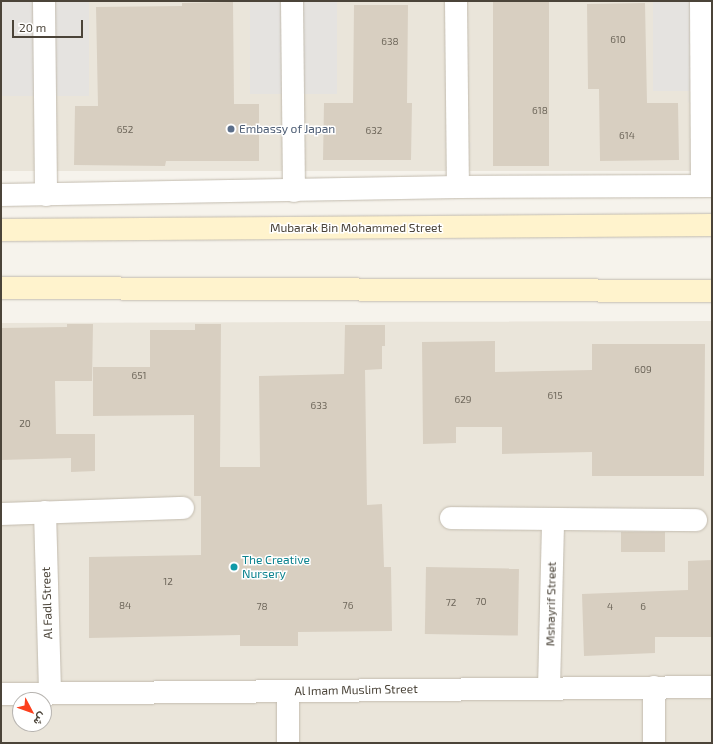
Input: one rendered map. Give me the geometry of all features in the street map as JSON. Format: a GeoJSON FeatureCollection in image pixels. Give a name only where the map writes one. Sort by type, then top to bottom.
{"type":"FeatureCollection","features":[{"type":"Feature","properties":{"kind":"main road","name":"Mubarak Bin Mohammed Street"},"geometry":{"type":"LineString","coordinates":[[1,230],[712,225]]}},
{"type":"Feature","properties":{"kind":"main road"},"geometry":{"type":"LineString","coordinates":[[1,288],[712,291]]}},
{"type":"Feature","properties":{"kind":"street"},"geometry":{"type":"LineString","coordinates":[[44,1],[46,195]]}},
{"type":"Feature","properties":{"kind":"street"},"geometry":{"type":"LineString","coordinates":[[292,1],[294,191]]}},
{"type":"Feature","properties":{"kind":"street"},"geometry":{"type":"LineString","coordinates":[[456,1],[458,187]]}},
{"type":"Feature","properties":{"kind":"street"},"geometry":{"type":"LineString","coordinates":[[1,195],[458,187],[707,186],[701,1]]}},
{"type":"Feature","properties":{"kind":"street"},"geometry":{"type":"LineString","coordinates":[[1,514],[183,508]]}},
{"type":"Feature","properties":{"kind":"street","name":"Al Fadl Street"},"geometry":{"type":"LineString","coordinates":[[45,512],[50,692]]}},
{"type":"Feature","properties":{"kind":"street"},"geometry":{"type":"LineString","coordinates":[[451,518],[696,520]]}},
{"type":"Feature","properties":{"kind":"street","name":"Mshayrif Street"},"geometry":{"type":"LineString","coordinates":[[549,688],[553,520]]}},
{"type":"Feature","properties":{"kind":"street"},"geometry":{"type":"LineString","coordinates":[[654,687],[654,743]]}},
{"type":"Feature","properties":{"kind":"street","name":"Al Imam Muslim Street"},"geometry":{"type":"LineString","coordinates":[[52,693],[712,687]]}},
{"type":"Feature","properties":{"kind":"street"},"geometry":{"type":"LineString","coordinates":[[288,691],[288,743]]}},
{"type":"Feature","properties":{"kind":"street","name":"Al Imam Muslim Street"},"geometry":{"type":"LineString","coordinates":[[1,694],[12,694]]}},
{"type":"Feature","properties":{"kind":"shaded area"},"geometry":{"type":"Polygon","coordinates":[[[1,1],[712,1],[712,171],[1,171],[1,1]]]}},
{"type":"Feature","properties":{"kind":"shaded area"},"geometry":{"type":"Polygon","coordinates":[[[2,1],[89,1],[89,96],[2,96],[2,1]]]}},
{"type":"Feature","properties":{"kind":"shaded area"},"geometry":{"type":"Polygon","coordinates":[[[250,1],[337,1],[337,94],[250,94],[250,1]]]}},
{"type":"Feature","properties":{"kind":"shaded area"},"geometry":{"type":"Polygon","coordinates":[[[653,1],[712,1],[712,91],[653,91],[653,1]]]}},
{"type":"Feature","properties":{"kind":"shaded area"},"geometry":{"type":"Polygon","coordinates":[[[712,321],[712,743],[1,743],[1,323],[712,321]]]}},
{"type":"Feature","properties":{"kind":"building"},"geometry":{"type":"Polygon","coordinates":[[[493,1],[549,1],[549,166],[493,166],[493,1]]]}},
{"type":"Feature","properties":{"kind":"building"},"geometry":{"type":"Polygon","coordinates":[[[233,2],[234,104],[259,104],[259,161],[166,161],[165,166],[74,165],[75,106],[98,106],[96,7],[182,6],[182,3],[233,2]]]}},
{"type":"Feature","properties":{"kind":"building"},"geometry":{"type":"Polygon","coordinates":[[[645,3],[647,103],[678,103],[679,160],[600,161],[599,89],[588,89],[587,4],[645,3]]]}},
{"type":"Feature","properties":{"kind":"building"},"geometry":{"type":"Polygon","coordinates":[[[354,5],[408,5],[407,103],[412,103],[411,160],[323,160],[324,103],[353,103],[354,5]]]}},
{"type":"Feature","properties":{"kind":"building"},"geometry":{"type":"Polygon","coordinates":[[[67,324],[93,324],[92,381],[55,381],[56,434],[95,434],[95,471],[71,472],[71,458],[1,460],[1,328],[67,327],[67,324]]]}},
{"type":"Feature","properties":{"kind":"building"},"geometry":{"type":"Polygon","coordinates":[[[195,324],[221,324],[220,467],[260,467],[259,376],[344,374],[345,325],[385,325],[385,346],[382,346],[382,369],[365,370],[367,505],[382,504],[384,567],[391,567],[392,631],[298,632],[298,646],[240,646],[240,635],[89,638],[89,557],[201,555],[201,496],[194,496],[194,415],[93,416],[93,367],[150,367],[150,330],[195,330],[195,324]]]}},
{"type":"Feature","properties":{"kind":"building"},"geometry":{"type":"Polygon","coordinates":[[[495,341],[495,372],[592,370],[592,344],[705,344],[704,476],[592,476],[592,452],[502,454],[502,427],[456,427],[456,443],[423,444],[422,342],[495,341]]]}},
{"type":"Feature","properties":{"kind":"building"},"geometry":{"type":"Polygon","coordinates":[[[621,532],[665,532],[665,552],[621,552],[621,532]]]}},
{"type":"Feature","properties":{"kind":"building"},"geometry":{"type":"Polygon","coordinates":[[[712,560],[712,637],[655,637],[655,653],[584,656],[582,594],[688,590],[688,561],[712,560]]]}},
{"type":"Feature","properties":{"kind":"building"},"geometry":{"type":"Polygon","coordinates":[[[426,567],[519,569],[518,636],[425,634],[426,567]]]}},
{"type":"Feature","properties":{"kind":"place","name":"Embassy of Japan"},"geometry":{"type":"Point","coordinates":[231,129]}},
{"type":"Feature","properties":{"kind":"place","name":"The Creative Nursery"},"geometry":{"type":"Point","coordinates":[234,567]}}]}
